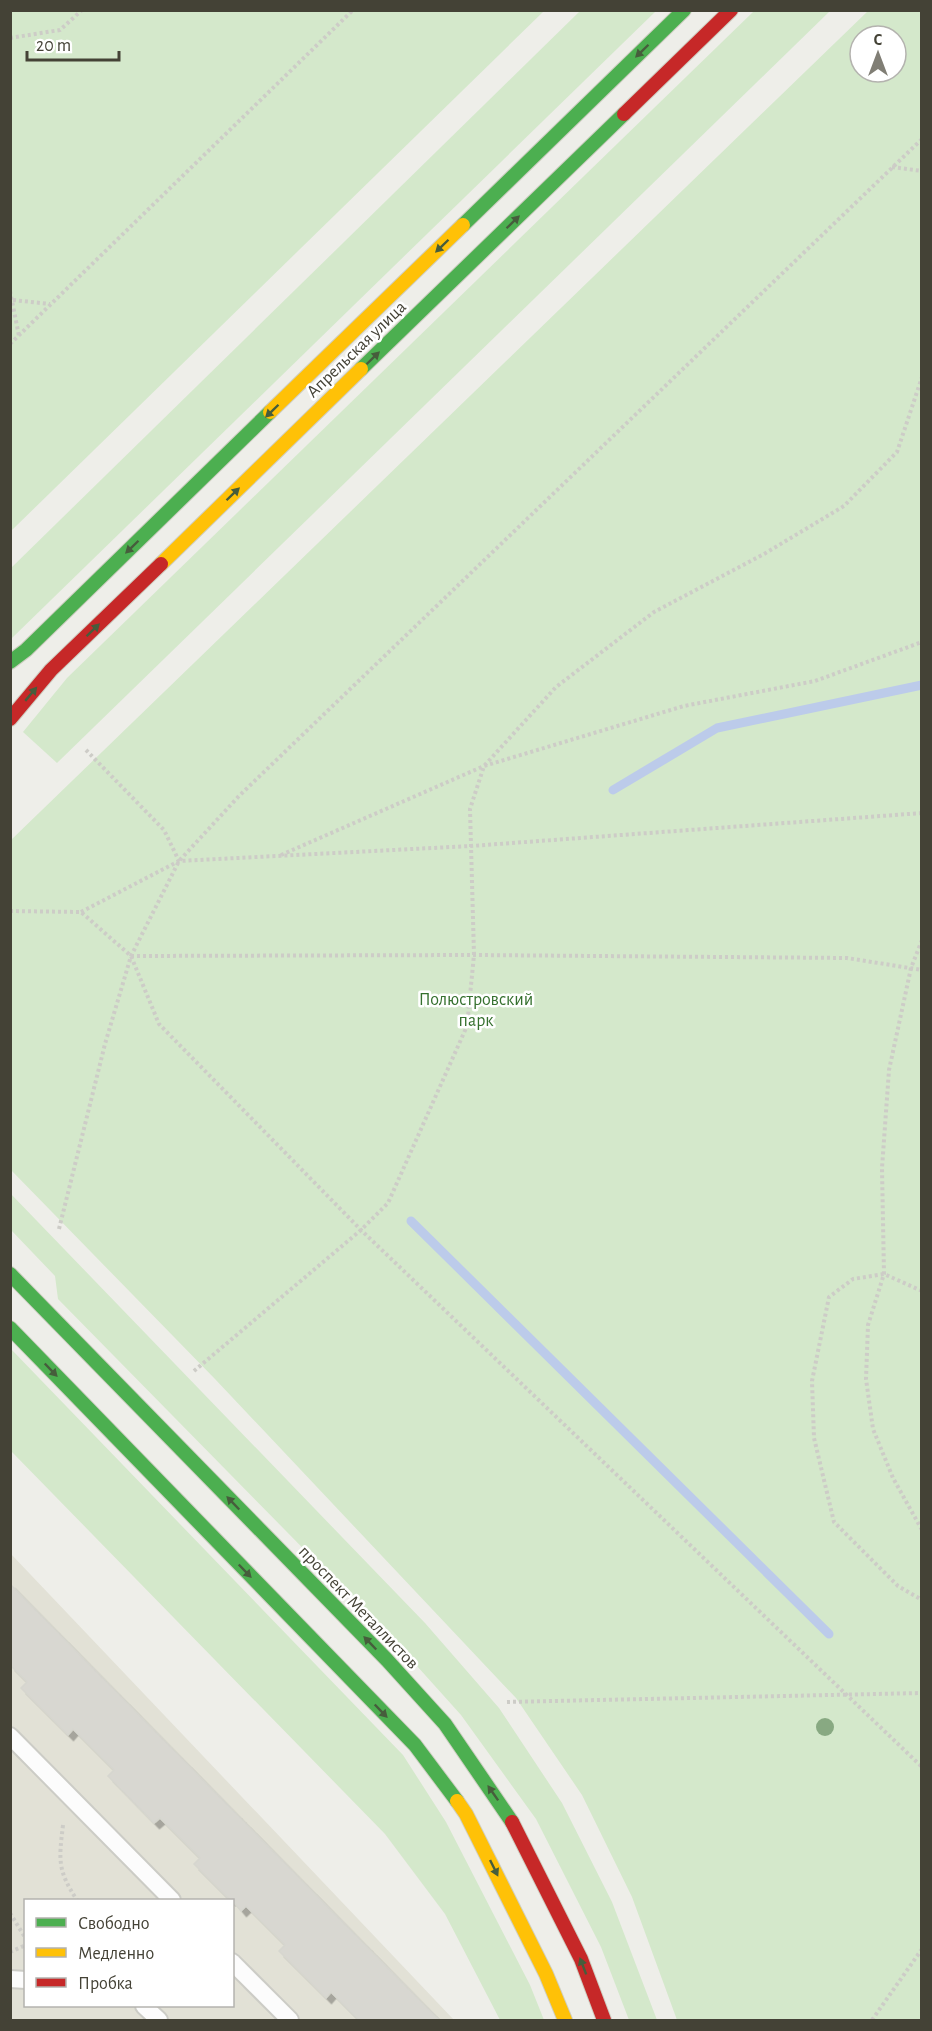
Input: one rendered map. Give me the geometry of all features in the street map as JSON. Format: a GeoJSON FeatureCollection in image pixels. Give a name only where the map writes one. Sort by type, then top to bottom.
{"type":"FeatureCollection","features":[{"type":"Feature","properties":{"kind":"street","name":"Апрельская улица"},"geometry":{"type":"LineString","coordinates":[[10,662],[26,650],[684,10]]}},
{"type":"Feature","properties":{"kind":"street","name":"Апрельская улица"},"geometry":{"type":"LineString","coordinates":[[10,719],[51,670],[731,10]]}},
{"type":"Feature","properties":{"kind":"street","name":"проспект Металлистов"},"geometry":{"type":"LineString","coordinates":[[10,1274],[387,1660],[445,1724],[515,1826],[581,1959],[604,2020]]}},
{"type":"Feature","properties":{"kind":"street"},"geometry":{"type":"LineString","coordinates":[[10,1328],[415,1746],[466,1814],[546,1974],[565,2020]]}},
{"type":"Feature","properties":{"kind":"lane"},"geometry":{"type":"LineString","coordinates":[[10,1736],[171,1899]]}},
{"type":"Feature","properties":{"kind":"lane"},"geometry":{"type":"LineString","coordinates":[[234,1964],[290,2020]]}},
{"type":"Feature","properties":{"kind":"lane"},"geometry":{"type":"LineString","coordinates":[[145,2007],[159,2020]]}},
{"type":"Feature","properties":{"kind":"path"},"geometry":{"type":"LineString","coordinates":[[10,38],[60,30],[82,10]]}},
{"type":"Feature","properties":{"kind":"path"},"geometry":{"type":"LineString","coordinates":[[10,344],[353,10]]}},
{"type":"Feature","properties":{"kind":"path"},"geometry":{"type":"LineString","coordinates":[[59,1229],[105,1044],[130,956],[179,861],[239,796],[921,139]]}},
{"type":"Feature","properties":{"kind":"path"},"geometry":{"type":"LineString","coordinates":[[892,167],[921,171]]}},
{"type":"Feature","properties":{"kind":"path"},"geometry":{"type":"LineString","coordinates":[[10,291],[19,336]]}},
{"type":"Feature","properties":{"kind":"path"},"geometry":{"type":"LineString","coordinates":[[11,300],[51,304]]}},
{"type":"Feature","properties":{"kind":"path"},"geometry":{"type":"LineString","coordinates":[[195,1371],[361,1230],[388,1203],[467,1026],[474,955],[470,808],[484,766],[556,687],[654,612],[764,554],[844,506],[897,452],[921,377]]}},
{"type":"Feature","properties":{"kind":"path"},"geometry":{"type":"LineString","coordinates":[[277,856],[484,766],[684,706],[814,681],[921,642]]}},
{"type":"Feature","properties":{"kind":"path"},"geometry":{"type":"LineString","coordinates":[[86,750],[164,830],[179,861]]}},
{"type":"Feature","properties":{"kind":"path"},"geometry":{"type":"LineString","coordinates":[[10,911],[81,912],[179,861],[471,846],[921,813]]}},
{"type":"Feature","properties":{"kind":"path"},"geometry":{"type":"LineString","coordinates":[[81,912],[130,956],[159,1024],[361,1230],[921,1767]]}},
{"type":"Feature","properties":{"kind":"path"},"geometry":{"type":"LineString","coordinates":[[921,939],[911,968],[890,1070],[882,1168],[884,1274],[868,1325],[866,1379],[873,1430],[893,1478],[921,1530]]}},
{"type":"Feature","properties":{"kind":"path"},"geometry":{"type":"LineString","coordinates":[[130,956],[474,955],[847,958],[921,970]]}},
{"type":"Feature","properties":{"kind":"path"},"geometry":{"type":"LineString","coordinates":[[921,1292],[884,1274],[853,1279],[829,1297],[812,1381],[814,1438],[834,1522],[898,1586],[921,1600]]}},
{"type":"Feature","properties":{"kind":"path"},"geometry":{"type":"LineString","coordinates":[[507,1702],[921,1693]]}},
{"type":"Feature","properties":{"kind":"path"},"geometry":{"type":"LineString","coordinates":[[66,1793],[60,1854],[61,1869],[64,1881],[76,1899]]}},
{"type":"Feature","properties":{"kind":"path"},"geometry":{"type":"LineString","coordinates":[[10,1913],[24,1936]]}},
{"type":"Feature","properties":{"kind":"path"},"geometry":{"type":"LineString","coordinates":[[10,1952],[24,1946]]}},
{"type":"Feature","properties":{"kind":"path"},"geometry":{"type":"LineString","coordinates":[[872,2020],[921,1949]]}},
{"type":"Feature","properties":{"kind":"shaded area"},"geometry":{"type":"Polygon","coordinates":[[[11,1554],[454,2020],[11,2020],[11,1554]]]}},
{"type":"Feature","properties":{"kind":"green space"},"geometry":{"type":"Polygon","coordinates":[[[11,10],[544,10],[544,11],[11,531],[11,10]]]}},
{"type":"Feature","properties":{"kind":"green space"},"geometry":{"type":"Polygon","coordinates":[[[580,11],[656,11],[11,639],[11,568],[580,11]]]}},
{"type":"Feature","properties":{"kind":"green space"},"geometry":{"type":"Polygon","coordinates":[[[754,11],[830,11],[57,763],[23,732],[67,678],[754,11]]]}},
{"type":"Feature","properties":{"kind":"green space","name":"Полюстровский парк"},"geometry":{"type":"Polygon","coordinates":[[[868,11],[922,11],[921,2020],[677,2020],[632,1897],[582,1795],[516,1698],[215,1379],[11,1170],[11,840],[848,30],[848,84],[908,84],[908,24],[855,24],[868,11]]]}},
{"type":"Feature","properties":{"kind":"green space"},"geometry":{"type":"Polygon","coordinates":[[[10,1193],[425,1623],[499,1708],[562,1803],[612,1902],[657,2020],[629,2020],[601,1947],[536,1819],[461,1715],[399,1646],[58,1299],[55,1276],[11,1230],[10,1193]]]}},
{"type":"Feature","properties":{"kind":"green space"},"geometry":{"type":"Polygon","coordinates":[[[11,1349],[403,1755],[446,1822],[530,1985],[544,2020],[500,2020],[445,1914],[385,1834],[11,1451],[11,1349]]]}},
{"type":"Feature","properties":{"kind":"building"},"geometry":{"type":"Polygon","coordinates":[[[10,1584],[439,2020],[359,2020],[331,1992],[326,1998],[279,1951],[285,1945],[246,1906],[241,1911],[234,1899],[229,1899],[194,1864],[200,1858],[160,1818],[154,1823],[108,1776],[114,1770],[73,1729],[68,1735],[21,1688],[27,1682],[10,1665],[10,1584]]]}},
{"type":"Feature","properties":{"kind":"waterway"},"geometry":{"type":"LineString","coordinates":[[613,790],[717,728],[922,685]]}},
{"type":"Feature","properties":{"kind":"waterway"},"geometry":{"type":"LineString","coordinates":[[411,1221],[829,1634]]}},
{"type":"Feature","properties":{"kind":"traffic: fast"},"geometry":{"type":"LineString","coordinates":[[463,225],[684,10]]}},
{"type":"Feature","properties":{"kind":"traffic: fast"},"geometry":{"type":"LineString","coordinates":[[361,369],[624,114]]}},
{"type":"Feature","properties":{"kind":"traffic: fast"},"geometry":{"type":"LineString","coordinates":[[10,662],[26,650],[270,412]]}},
{"type":"Feature","properties":{"kind":"traffic: fast"},"geometry":{"type":"LineString","coordinates":[[10,1274],[387,1660],[445,1724],[512,1822]]}},
{"type":"Feature","properties":{"kind":"traffic: fast"},"geometry":{"type":"LineString","coordinates":[[10,1328],[415,1745],[457,1801]]}},
{"type":"Feature","properties":{"kind":"traffic: slow"},"geometry":{"type":"LineString","coordinates":[[270,412],[463,225]]}},
{"type":"Feature","properties":{"kind":"traffic: slow"},"geometry":{"type":"LineString","coordinates":[[161,564],[361,369]]}},
{"type":"Feature","properties":{"kind":"traffic: slow"},"geometry":{"type":"LineString","coordinates":[[457,1801],[466,1814],[546,1974],[565,2020]]}},
{"type":"Feature","properties":{"kind":"traffic: jam"},"geometry":{"type":"LineString","coordinates":[[624,114],[731,10]]}},
{"type":"Feature","properties":{"kind":"traffic: jam"},"geometry":{"type":"LineString","coordinates":[[10,719],[51,670],[161,564]]}},
{"type":"Feature","properties":{"kind":"traffic: jam"},"geometry":{"type":"LineString","coordinates":[[512,1822],[581,1959],[604,2020]]}}]}
